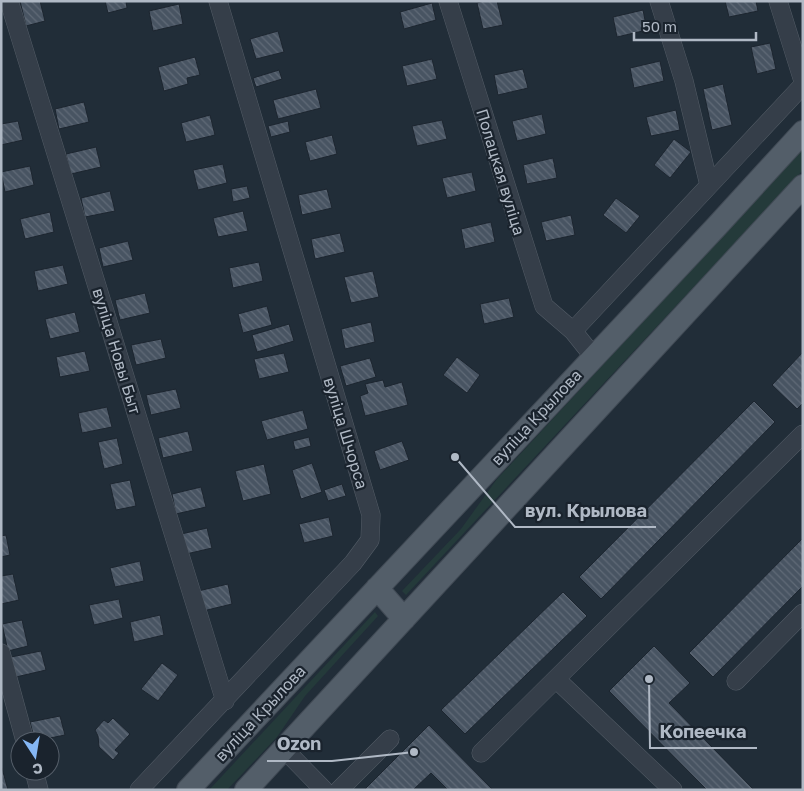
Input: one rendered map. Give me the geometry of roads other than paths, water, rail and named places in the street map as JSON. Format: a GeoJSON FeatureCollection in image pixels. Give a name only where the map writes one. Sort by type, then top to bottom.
{"type":"FeatureCollection","features":[{"type":"Feature","properties":{"kind":"main road","name":"вуліца Крылова"},"geometry":{"type":"LineString","coordinates":[[188,790],[803,132]]}},
{"type":"Feature","properties":{"kind":"main road"},"geometry":{"type":"LineString","coordinates":[[246,790],[803,186]]}},
{"type":"Feature","properties":{"kind":"main road"},"geometry":{"type":"LineString","coordinates":[[377,588],[404,619]]}},
{"type":"Feature","properties":{"kind":"street","name":"вуліца Новы Быт"},"geometry":{"type":"LineString","coordinates":[[9,1],[225,700]]}},
{"type":"Feature","properties":{"kind":"street","name":"вуліца Шчорса"},"geometry":{"type":"LineString","coordinates":[[139,790],[353,563],[370,540],[371,515],[218,1]]}},
{"type":"Feature","properties":{"kind":"street","name":"Полацкая вуліца"},"geometry":{"type":"LineString","coordinates":[[448,1],[544,306],[573,331],[594,356]]}},
{"type":"Feature","properties":{"kind":"street"},"geometry":{"type":"LineString","coordinates":[[659,1],[684,81],[709,185]]}},
{"type":"Feature","properties":{"kind":"street"},"geometry":{"type":"LineString","coordinates":[[778,1],[803,81]]}},
{"type":"Feature","properties":{"kind":"street"},"geometry":{"type":"LineString","coordinates":[[573,331],[803,85]]}},
{"type":"Feature","properties":{"kind":"street"},"geometry":{"type":"LineString","coordinates":[[481,753],[803,434]]}},
{"type":"Feature","properties":{"kind":"street"},"geometry":{"type":"LineString","coordinates":[[736,681],[803,613]]}},
{"type":"Feature","properties":{"kind":"street"},"geometry":{"type":"LineString","coordinates":[[1,653],[23,731]]}},
{"type":"Feature","properties":{"kind":"street"},"geometry":{"type":"LineString","coordinates":[[556,679],[673,790]]}},
{"type":"Feature","properties":{"kind":"street"},"geometry":{"type":"LineString","coordinates":[[339,790],[390,739]]}},
{"type":"Feature","properties":{"kind":"street"},"geometry":{"type":"LineString","coordinates":[[284,750],[324,790]]}},
{"type":"Feature","properties":{"kind":"place","name":"вул. Крылова"},"geometry":{"type":"Point","coordinates":[455,457]}},
{"type":"Feature","properties":{"kind":"place","name":"Копеечка"},"geometry":{"type":"Point","coordinates":[649,679]}},
{"type":"Feature","properties":{"kind":"place","name":"Ozon"},"geometry":{"type":"Point","coordinates":[414,752]}}]}
